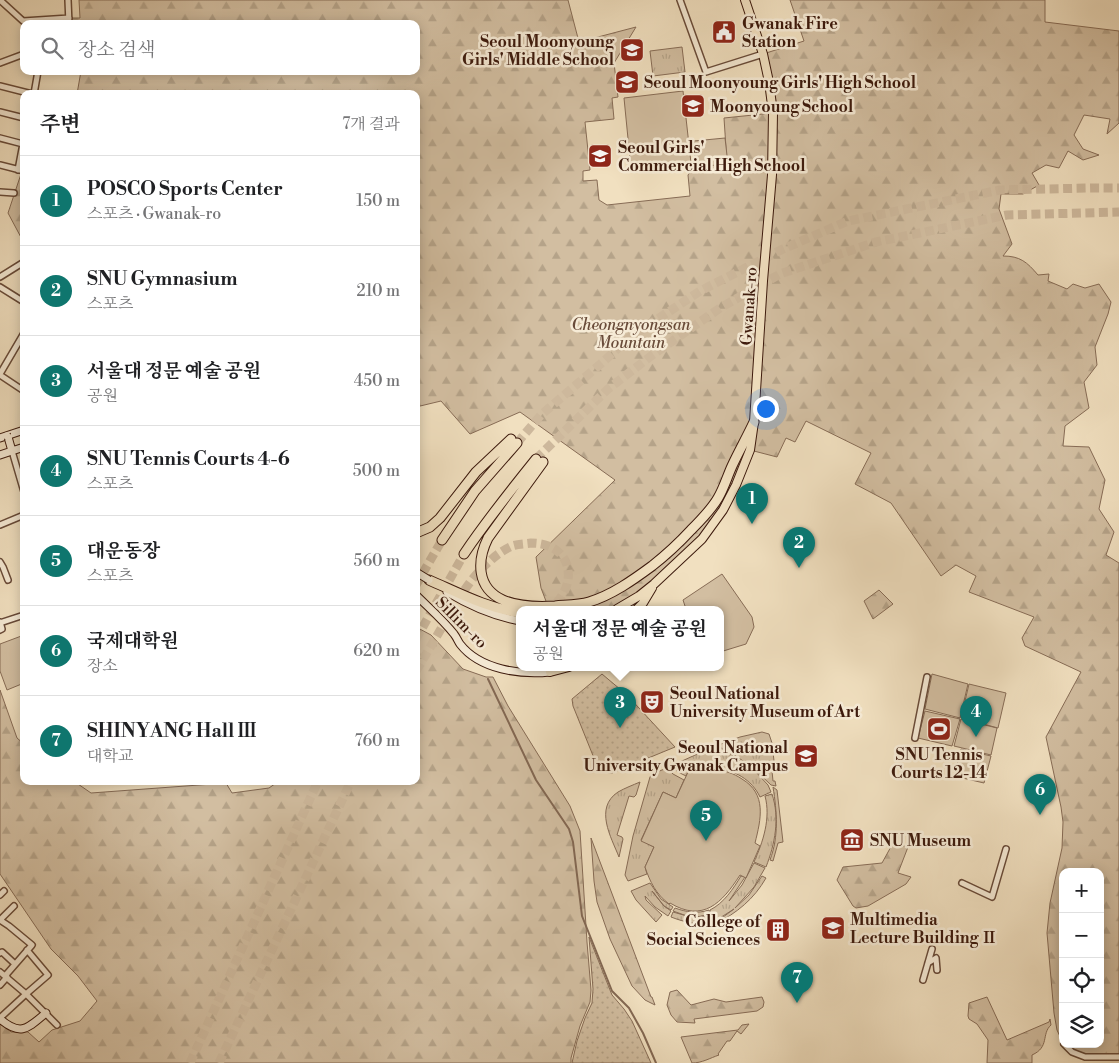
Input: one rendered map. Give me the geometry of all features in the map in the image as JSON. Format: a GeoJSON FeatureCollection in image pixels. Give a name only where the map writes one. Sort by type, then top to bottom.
{"type":"FeatureCollection","features":[{"type":"Feature","properties":{"kind":"highway"},"geometry":{"type":"LineString","coordinates":[[464,554],[490,516],[540,460],[482,549],[480,564],[483,578],[488,588],[503,600],[520,605],[541,606],[588,602],[622,587],[672,550],[704,517],[718,498],[754,422]]}},
{"type":"Feature","properties":{"kind":"highway"},"geometry":{"type":"LineString","coordinates":[[420,531],[430,527],[440,518],[476,472],[514,441],[475,491],[442,540]]}},
{"type":"Feature","properties":{"kind":"highway"},"geometry":{"type":"LineString","coordinates":[[429,580],[484,605],[516,612]]}},
{"type":"Feature","properties":{"kind":"main road","name":"Gwanak-ro"},"geometry":{"type":"LineString","coordinates":[[622,606],[654,584],[702,539],[723,510],[750,450],[754,422],[772,174],[773,135],[772,98],[763,54],[745,0]]}},
{"type":"Feature","properties":{"kind":"main road"},"geometry":{"type":"LineString","coordinates":[[12,450],[4,437],[20,431]]}},
{"type":"Feature","properties":{"kind":"main road"},"geometry":{"type":"LineString","coordinates":[[0,455],[20,448]]}},
{"type":"Feature","properties":{"kind":"main road","name":"Sillim-ro"},"geometry":{"type":"LineString","coordinates":[[420,574],[478,609],[516,620]]}},
{"type":"Feature","properties":{"kind":"main road","name":"Gwanak-ro"},"geometry":{"type":"LineString","coordinates":[[640,606],[654,584]]}},
{"type":"Feature","properties":{"kind":"main road","name":"Sillim-ro"},"geometry":{"type":"LineString","coordinates":[[420,600],[472,655],[496,667],[514,672],[520,671]]}},
{"type":"Feature","properties":{"kind":"main road","name":"Sillim-ro"},"geometry":{"type":"LineString","coordinates":[[538,671],[550,672]]}},
{"type":"Feature","properties":{"kind":"main road"},"geometry":{"type":"LineString","coordinates":[[1,1017],[13,1028],[24,1030],[45,1012]]}},
{"type":"Feature","properties":{"kind":"street"},"geometry":{"type":"LineString","coordinates":[[68,0],[69,20]]}},
{"type":"Feature","properties":{"kind":"street"},"geometry":{"type":"LineString","coordinates":[[680,0],[706,72],[763,54]]}},
{"type":"Feature","properties":{"kind":"street"},"geometry":{"type":"LineString","coordinates":[[0,1],[22,20]]}},
{"type":"Feature","properties":{"kind":"street"},"geometry":{"type":"LineString","coordinates":[[0,63],[20,56]]}},
{"type":"Feature","properties":{"kind":"street"},"geometry":{"type":"LineString","coordinates":[[34,90],[37,75]]}},
{"type":"Feature","properties":{"kind":"street"},"geometry":{"type":"LineString","coordinates":[[0,86],[20,91]]}},
{"type":"Feature","properties":{"kind":"street"},"geometry":{"type":"LineString","coordinates":[[0,112],[20,117]]}},
{"type":"Feature","properties":{"kind":"street"},"geometry":{"type":"LineString","coordinates":[[0,138],[20,145]]}},
{"type":"Feature","properties":{"kind":"street"},"geometry":{"type":"LineString","coordinates":[[0,165],[20,170]]}},
{"type":"Feature","properties":{"kind":"street"},"geometry":{"type":"LineString","coordinates":[[0,192],[14,192]]}},
{"type":"Feature","properties":{"kind":"street"},"geometry":{"type":"LineString","coordinates":[[0,278],[20,265]]}},
{"type":"Feature","properties":{"kind":"street"},"geometry":{"type":"LineString","coordinates":[[0,287],[20,300]]}},
{"type":"Feature","properties":{"kind":"street"},"geometry":{"type":"LineString","coordinates":[[20,340],[0,375],[20,388]]}},
{"type":"Feature","properties":{"kind":"street"},"geometry":{"type":"LineString","coordinates":[[12,450],[20,478]]}},
{"type":"Feature","properties":{"kind":"street"},"geometry":{"type":"LineString","coordinates":[[0,525],[20,517]]}},
{"type":"Feature","properties":{"kind":"street"},"geometry":{"type":"LineString","coordinates":[[0,562],[4,567],[8,580]]}},
{"type":"Feature","properties":{"kind":"street"},"geometry":{"type":"LineString","coordinates":[[0,630],[2,629],[0,622],[20,616]]}},
{"type":"Feature","properties":{"kind":"street"},"geometry":{"type":"LineString","coordinates":[[915,738],[927,676]]}},
{"type":"Feature","properties":{"kind":"street"},"geometry":{"type":"LineString","coordinates":[[962,883],[992,897],[1006,849]]}},
{"type":"Feature","properties":{"kind":"street"},"geometry":{"type":"LineString","coordinates":[[0,985],[4,975],[32,945],[0,920],[14,906]]}},
{"type":"Feature","properties":{"kind":"street"},"geometry":{"type":"LineString","coordinates":[[1,1017],[48,975],[27,950]]}},
{"type":"Feature","properties":{"kind":"street"},"geometry":{"type":"LineString","coordinates":[[923,980],[932,950]]}},
{"type":"Feature","properties":{"kind":"street"},"geometry":{"type":"LineString","coordinates":[[0,953],[2,952],[15,964]]}},
{"type":"Feature","properties":{"kind":"street"},"geometry":{"type":"LineString","coordinates":[[928,963],[936,958],[938,970]]}},
{"type":"Feature","properties":{"kind":"street"},"geometry":{"type":"LineString","coordinates":[[4,975],[57,1025]]}},
{"type":"Feature","properties":{"kind":"street"},"geometry":{"type":"LineString","coordinates":[[1068,1048],[1072,1052],[1085,1056],[1119,1056]]}},
{"type":"Feature","properties":{"kind":"green space","name":"Cheongnyongsan Mountain"},"geometry":{"type":"Polygon","coordinates":[[[79,0],[568,0],[579,42],[636,27],[614,63],[618,97],[612,98],[614,119],[585,122],[590,170],[583,171],[583,181],[597,180],[599,200],[607,205],[690,196],[688,175],[694,167],[727,163],[724,118],[773,113],[763,54],[804,41],[790,0],[1045,0],[1045,22],[1119,31],[1119,123],[1107,134],[1110,119],[1084,115],[1074,135],[1083,149],[1099,155],[1083,160],[1068,151],[1059,168],[1046,165],[1032,173],[1039,185],[1023,194],[1001,194],[999,209],[1012,244],[1003,256],[1014,257],[1023,261],[1038,275],[1049,274],[1048,281],[1067,289],[1073,284],[1085,288],[1099,284],[1111,302],[1095,347],[1097,365],[1084,382],[1089,408],[1065,426],[1063,446],[1089,447],[1105,480],[1099,509],[1114,532],[1106,555],[1119,563],[1119,1057],[1099,1057],[1072,1052],[1068,1048],[1104,1048],[1104,868],[1059,868],[1059,1034],[1054,1013],[1047,933],[1050,903],[1062,848],[1063,822],[1046,737],[1081,672],[1025,646],[1022,638],[1034,617],[969,592],[976,576],[956,565],[941,576],[891,503],[855,484],[871,453],[806,421],[795,442],[786,438],[777,457],[750,450],[736,485],[702,539],[654,584],[621,606],[548,606],[541,588],[536,557],[615,480],[520,412],[470,434],[441,401],[420,406],[420,90],[78,90],[80,75],[420,75],[420,20],[69,20],[69,18],[80,18],[79,0]]]}},
{"type":"Feature","properties":{"kind":"green space"},"geometry":{"type":"Polygon","coordinates":[[[682,47],[685,72],[653,76],[650,51],[682,47]]]}},
{"type":"Feature","properties":{"kind":"green space"},"geometry":{"type":"Polygon","coordinates":[[[683,91],[691,163],[631,169],[624,98],[683,91]]]}},
{"type":"Feature","properties":{"kind":"green space"},"geometry":{"type":"Polygon","coordinates":[[[725,138],[728,164],[694,167],[694,141],[725,138]]]}},
{"type":"Feature","properties":{"kind":"green space"},"geometry":{"type":"Polygon","coordinates":[[[20,177],[20,236],[8,213],[20,177]]]}},
{"type":"Feature","properties":{"kind":"green space"},"geometry":{"type":"Polygon","coordinates":[[[722,574],[752,617],[754,627],[746,644],[724,651],[724,606],[685,606],[683,600],[722,574]]]}},
{"type":"Feature","properties":{"kind":"green space"},"geometry":{"type":"Polygon","coordinates":[[[879,590],[893,604],[873,619],[864,601],[879,590]]]}},
{"type":"Feature","properties":{"kind":"green space"},"geometry":{"type":"Polygon","coordinates":[[[420,629],[431,635],[463,669],[486,677],[493,677],[508,706],[570,806],[580,831],[591,990],[590,1002],[580,1026],[571,1063],[0,1063],[0,1023],[11,1032],[28,1032],[39,1042],[52,1030],[80,1021],[97,1001],[78,976],[51,949],[0,874],[0,690],[17,738],[20,741],[20,785],[79,785],[91,793],[199,785],[227,785],[232,793],[269,788],[273,785],[420,785],[420,629]]]}},
{"type":"Feature","properties":{"kind":"green space"},"geometry":{"type":"Polygon","coordinates":[[[20,636],[20,685],[7,690],[0,671],[0,644],[20,636]]]}},
{"type":"Feature","properties":{"kind":"green space"},"geometry":{"type":"Polygon","coordinates":[[[602,674],[627,695],[675,747],[612,773],[603,772],[598,768],[573,706],[572,699],[602,674]]]}},
{"type":"Feature","properties":{"kind":"green space"},"geometry":{"type":"Polygon","coordinates":[[[932,674],[968,684],[960,718],[925,709],[932,674]]]}},
{"type":"Feature","properties":{"kind":"green space"},"geometry":{"type":"Polygon","coordinates":[[[969,684],[1006,693],[998,728],[961,718],[969,684]]]}},
{"type":"Feature","properties":{"kind":"green space","name":"SNU Tennis Courts 12-14"},"geometry":{"type":"Polygon","coordinates":[[[925,711],[960,719],[952,746],[918,738],[925,711]]]}},
{"type":"Feature","properties":{"kind":"green space"},"geometry":{"type":"Polygon","coordinates":[[[961,719],[997,728],[991,755],[954,746],[961,719]]]}},
{"type":"Feature","properties":{"kind":"green space"},"geometry":{"type":"Polygon","coordinates":[[[762,732],[769,734],[772,743],[775,770],[772,771],[773,781],[775,781],[776,786],[771,785],[752,767],[727,750],[716,746],[740,737],[762,732]]]}},
{"type":"Feature","properties":{"kind":"green space"},"geometry":{"type":"Polygon","coordinates":[[[715,746],[725,750],[754,770],[768,785],[771,792],[760,797],[752,785],[742,777],[729,771],[704,769],[688,772],[686,776],[671,766],[715,746]]]}},
{"type":"Feature","properties":{"kind":"green space"},"geometry":{"type":"Polygon","coordinates":[[[961,749],[991,756],[984,783],[954,776],[961,749]]]}},
{"type":"Feature","properties":{"kind":"green space"},"geometry":{"type":"Polygon","coordinates":[[[667,768],[684,780],[676,798],[663,792],[641,840],[654,847],[645,867],[647,874],[628,881],[625,875],[633,836],[650,777],[652,774],[667,768]]]}},
{"type":"Feature","properties":{"kind":"green space"},"geometry":{"type":"Polygon","coordinates":[[[716,770],[739,777],[750,785],[755,792],[759,800],[760,816],[755,843],[760,846],[746,878],[740,875],[719,901],[711,907],[702,910],[682,909],[664,900],[651,883],[645,867],[654,847],[641,841],[663,792],[676,798],[688,772],[716,770]]]}},
{"type":"Feature","properties":{"kind":"green space"},"geometry":{"type":"Polygon","coordinates":[[[640,782],[636,795],[634,797],[629,796],[617,835],[623,839],[619,857],[606,823],[607,806],[618,792],[640,782]]]}},
{"type":"Feature","properties":{"kind":"green space"},"geometry":{"type":"Polygon","coordinates":[[[773,787],[777,790],[783,842],[778,843],[773,861],[770,860],[775,842],[776,824],[773,787]]]}},
{"type":"Feature","properties":{"kind":"green space"},"geometry":{"type":"Polygon","coordinates":[[[772,794],[776,822],[772,849],[766,867],[754,862],[767,821],[765,796],[772,794]]]}},
{"type":"Feature","properties":{"kind":"green space"},"geometry":{"type":"Polygon","coordinates":[[[591,838],[655,1005],[645,1000],[632,986],[610,939],[597,902],[591,838]]]}},
{"type":"Feature","properties":{"kind":"green space"},"geometry":{"type":"Polygon","coordinates":[[[893,843],[908,847],[898,873],[911,877],[906,884],[868,906],[856,908],[837,880],[843,867],[882,863],[893,843]]]}},
{"type":"Feature","properties":{"kind":"green space"},"geometry":{"type":"Polygon","coordinates":[[[754,863],[765,868],[754,887],[735,908],[749,895],[762,876],[766,878],[761,886],[744,905],[715,924],[734,909],[715,921],[712,914],[714,913],[711,914],[710,910],[724,900],[741,876],[745,877],[729,901],[742,885],[754,863]]]}},
{"type":"Feature","properties":{"kind":"green space"},"geometry":{"type":"Polygon","coordinates":[[[650,883],[661,899],[673,907],[671,910],[664,906],[671,911],[668,916],[655,907],[645,896],[646,900],[662,915],[656,922],[636,900],[631,891],[650,883]]]}},
{"type":"Feature","properties":{"kind":"green space"},"geometry":{"type":"Polygon","coordinates":[[[675,908],[692,912],[709,910],[710,914],[697,917],[711,915],[713,922],[692,923],[671,917],[673,912],[687,916],[673,911],[675,908]]]}},
{"type":"Feature","properties":{"kind":"green space"},"geometry":{"type":"Polygon","coordinates":[[[589,937],[612,995],[632,1021],[651,1063],[572,1063],[577,1041],[592,1003],[593,989],[589,937]]]}},
{"type":"Feature","properties":{"kind":"green space"},"geometry":{"type":"Polygon","coordinates":[[[677,990],[691,1005],[714,999],[726,1002],[762,997],[764,1002],[763,1007],[757,1011],[694,1019],[695,1023],[677,1022],[671,1015],[667,1005],[670,992],[677,990]]]}},
{"type":"Feature","properties":{"kind":"green space"},"geometry":{"type":"Polygon","coordinates":[[[987,997],[1007,1040],[1049,1022],[1050,1019],[1051,1025],[1046,1032],[1041,1048],[1032,1055],[1032,1063],[987,1063],[988,1040],[977,1024],[969,1019],[968,1016],[969,1003],[987,997]]]}},
{"type":"Feature","properties":{"kind":"green space"},"geometry":{"type":"Polygon","coordinates":[[[749,1024],[741,1034],[737,1031],[730,1041],[727,1041],[719,1055],[699,1062],[692,1063],[681,1037],[738,1030],[742,1025],[749,1024]]]}},
{"type":"Feature","properties":{"kind":"waterway"},"geometry":{"type":"LineString","coordinates":[[488,679],[536,780],[569,829],[573,842],[582,916],[612,991],[629,1008],[643,1033],[656,1063]]}},
{"type":"Feature","properties":{"kind":"tunnel"},"geometry":{"type":"LineString","coordinates":[[517,443],[541,415],[629,338],[700,291],[783,249],[848,221],[1000,190],[1119,188]]}},
{"type":"Feature","properties":{"kind":"tunnel"},"geometry":{"type":"LineString","coordinates":[[536,459],[608,389],[651,356],[720,308],[780,274],[876,242],[1007,215],[1119,212]]}},
{"type":"Feature","properties":{"kind":"tunnel"},"geometry":{"type":"LineString","coordinates":[[420,578],[442,540]]}},
{"type":"Feature","properties":{"kind":"tunnel"},"geometry":{"type":"LineString","coordinates":[[420,664],[472,579],[495,557],[512,546],[531,543],[545,545],[556,550],[563,558],[568,567],[566,589],[553,606]]}},
{"type":"Feature","properties":{"kind":"tunnel"},"geometry":{"type":"LineString","coordinates":[[420,632],[464,554]]}},
{"type":"Feature","properties":{"kind":"tunnel"},"geometry":{"type":"LineString","coordinates":[[190,1063],[316,785]]}},
{"type":"Feature","properties":{"kind":"tunnel"},"geometry":{"type":"LineString","coordinates":[[219,1063],[349,785]]}},
{"type":"Feature","properties":{"kind":"place","name":"Gwanak Fire Station"},"geometry":{"type":"Point","coordinates":[724,32]}},
{"type":"Feature","properties":{"kind":"place","name":"Seoul Moonyoung Girls' Middle School"},"geometry":{"type":"Point","coordinates":[632,50]}},
{"type":"Feature","properties":{"kind":"place","name":"Seoul Moonyoung Girls' High School"},"geometry":{"type":"Point","coordinates":[627,82]}},
{"type":"Feature","properties":{"kind":"place","name":"Moonyoung School"},"geometry":{"type":"Point","coordinates":[693,106]}},
{"type":"Feature","properties":{"kind":"place","name":"Seoul Girls' Commercial High School"},"geometry":{"type":"Point","coordinates":[600,156]}},
{"type":"Feature","properties":{"kind":"place","name":"POSCO Sports Center"},"geometry":{"type":"Point","coordinates":[752,524]}},
{"type":"Feature","properties":{"kind":"place","name":"SNU Gymnasium"},"geometry":{"type":"Point","coordinates":[799,568]}},
{"type":"Feature","properties":{"kind":"place","name":"Seoul National University Museum of Art"},"geometry":{"type":"Point","coordinates":[652,702]}},
{"type":"Feature","properties":{"kind":"place","name":"서울대 정문 예술 공원"},"geometry":{"type":"Point","coordinates":[620,728]}},
{"type":"Feature","properties":{"kind":"place","name":"SNU Tennis Courts 12-14"},"geometry":{"type":"Point","coordinates":[939,729]}},
{"type":"Feature","properties":{"kind":"place","name":"SNU Tennis Courts 4-6"},"geometry":{"type":"Point","coordinates":[976,737]}},
{"type":"Feature","properties":{"kind":"place","name":"Seoul National University Gwanak Campus"},"geometry":{"type":"Point","coordinates":[806,756]}},
{"type":"Feature","properties":{"kind":"place","name":"국제대학원"},"geometry":{"type":"Point","coordinates":[1040,815]}},
{"type":"Feature","properties":{"kind":"place","name":"SNU Museum"},"geometry":{"type":"Point","coordinates":[852,840]}},
{"type":"Feature","properties":{"kind":"place","name":"대운동장"},"geometry":{"type":"Point","coordinates":[706,841]}},
{"type":"Feature","properties":{"kind":"place","name":"Multimedia Lecture Building Ⅱ"},"geometry":{"type":"Point","coordinates":[833,928]}},
{"type":"Feature","properties":{"kind":"place","name":"College of Social Sciences"},"geometry":{"type":"Point","coordinates":[778,930]}},
{"type":"Feature","properties":{"kind":"place","name":"SHINYANG Hall Ⅲ"},"geometry":{"type":"Point","coordinates":[797,1003]}}]}
